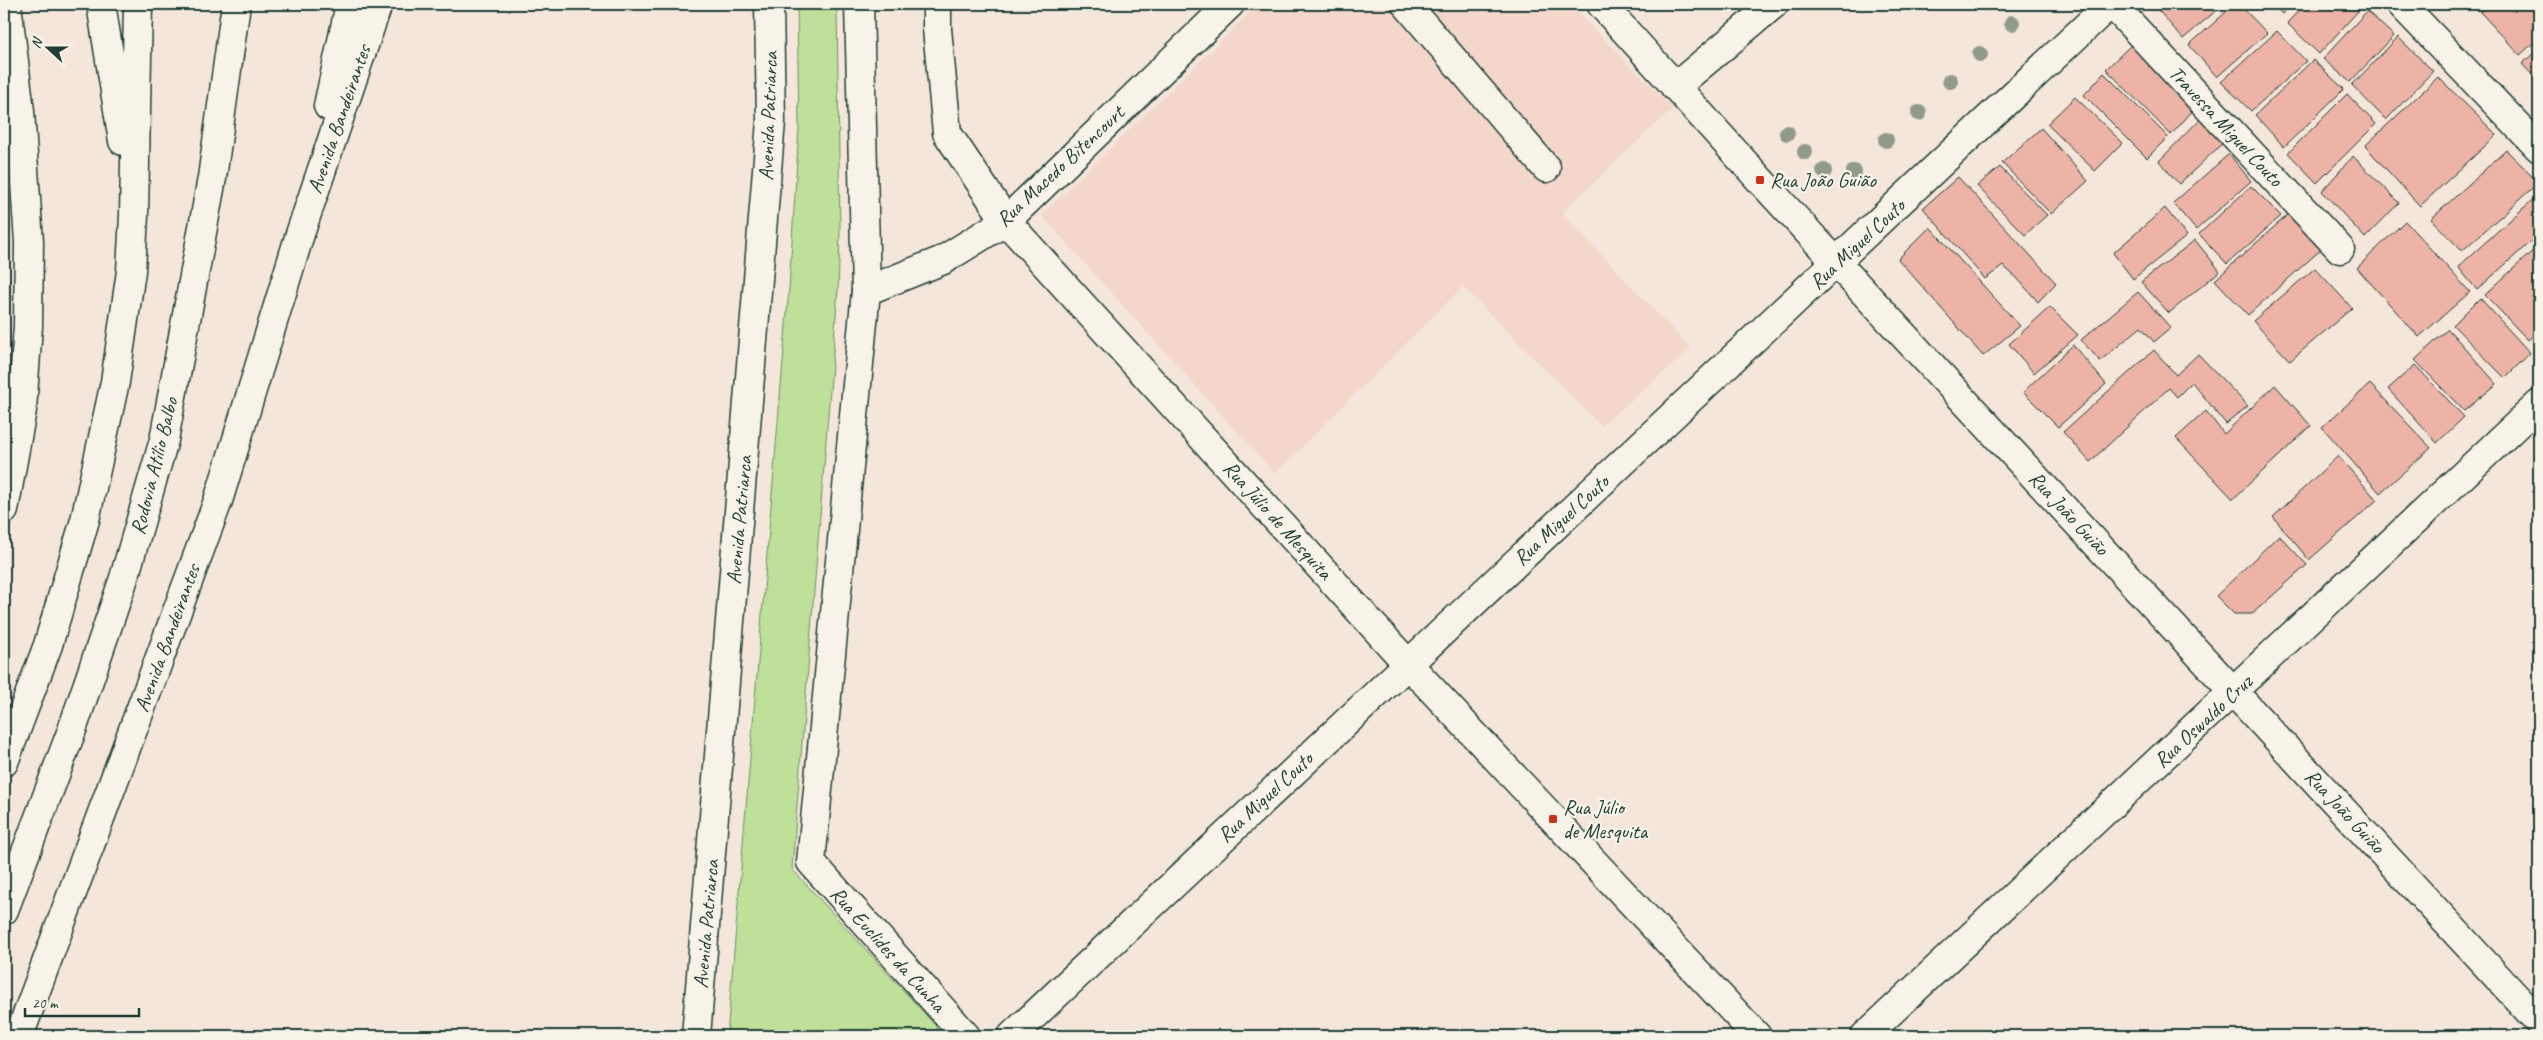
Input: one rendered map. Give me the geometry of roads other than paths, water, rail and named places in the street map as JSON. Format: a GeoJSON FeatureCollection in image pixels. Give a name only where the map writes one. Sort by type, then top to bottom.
{"type":"FeatureCollection","features":[{"type":"Feature","properties":{"kind":"main road"},"geometry":{"type":"LineString","coordinates":[[4,510],[22,410],[28,326],[29,242],[20,111],[7,4]]}},
{"type":"Feature","properties":{"kind":"main road"},"geometry":{"type":"LineString","coordinates":[[101,4],[134,215]]}},
{"type":"Feature","properties":{"kind":"main road"},"geometry":{"type":"LineString","coordinates":[[4,762],[48,645],[85,520],[115,382],[131,271],[134,215],[138,4]]}},
{"type":"Feature","properties":{"kind":"main road","name":"Rodovia Atílio Balbo"},"geometry":{"type":"LineString","coordinates":[[4,910],[72,730],[124,578],[164,440],[212,178],[236,4]]}},
{"type":"Feature","properties":{"kind":"main road","name":"Avenida Bandeirantes"},"geometry":{"type":"LineString","coordinates":[[300,234],[350,4]]}},
{"type":"Feature","properties":{"kind":"main road","name":"Avenida Bandeirantes"},"geometry":{"type":"LineString","coordinates":[[20,1036],[218,501],[300,234],[378,4]]}},
{"type":"Feature","properties":{"kind":"main road","name":"Avenida Patriarca"},"geometry":{"type":"LineString","coordinates":[[696,1036],[772,121],[769,4]]}},
{"type":"Feature","properties":{"kind":"main road"},"geometry":{"type":"LineString","coordinates":[[859,4],[866,291]]}},
{"type":"Feature","properties":{"kind":"main road","name":"Rua Júlio de Mesquita"},"geometry":{"type":"LineString","coordinates":[[937,4],[937,29],[947,133],[1006,221],[1407,663],[1757,1036]]}},
{"type":"Feature","properties":{"kind":"main road","name":"Rua Macedo Bitencourt"},"geometry":{"type":"LineString","coordinates":[[866,291],[944,260],[1006,221],[1230,4]]}},
{"type":"Feature","properties":{"kind":"main road"},"geometry":{"type":"LineString","coordinates":[[1406,4],[1546,168]]}},
{"type":"Feature","properties":{"kind":"main road","name":"Rua João Guião"},"geometry":{"type":"LineString","coordinates":[[1601,4],[1837,263],[2235,691],[2539,1022]]}},
{"type":"Feature","properties":{"kind":"main road"},"geometry":{"type":"LineString","coordinates":[[1675,87],[1774,4]]}},
{"type":"Feature","properties":{"kind":"main road","name":"Travessa Miguel Couto"},"geometry":{"type":"LineString","coordinates":[[2111,4],[2340,249]]}},
{"type":"Feature","properties":{"kind":"main road","name":"Rua Miguel Couto"},"geometry":{"type":"LineString","coordinates":[[1012,1036],[1407,663],[1837,263],[2111,4]]}},
{"type":"Feature","properties":{"kind":"main road"},"geometry":{"type":"LineString","coordinates":[[2401,4],[2539,148]]}},
{"type":"Feature","properties":{"kind":"main road","name":"Rua Euclides da Cunha"},"geometry":{"type":"LineString","coordinates":[[866,291],[811,862],[966,1036]]}},
{"type":"Feature","properties":{"kind":"main road","name":"Rua Oswaldo Cruz"},"geometry":{"type":"LineString","coordinates":[[1865,1036],[2539,404]]}},
{"type":"Feature","properties":{"kind":"place","name":"Rua João Guião"},"geometry":{"type":"Point","coordinates":[1760,180]}},
{"type":"Feature","properties":{"kind":"place","name":"Rua Júlio de Mesquita"},"geometry":{"type":"Point","coordinates":[1553,819]}}]}
